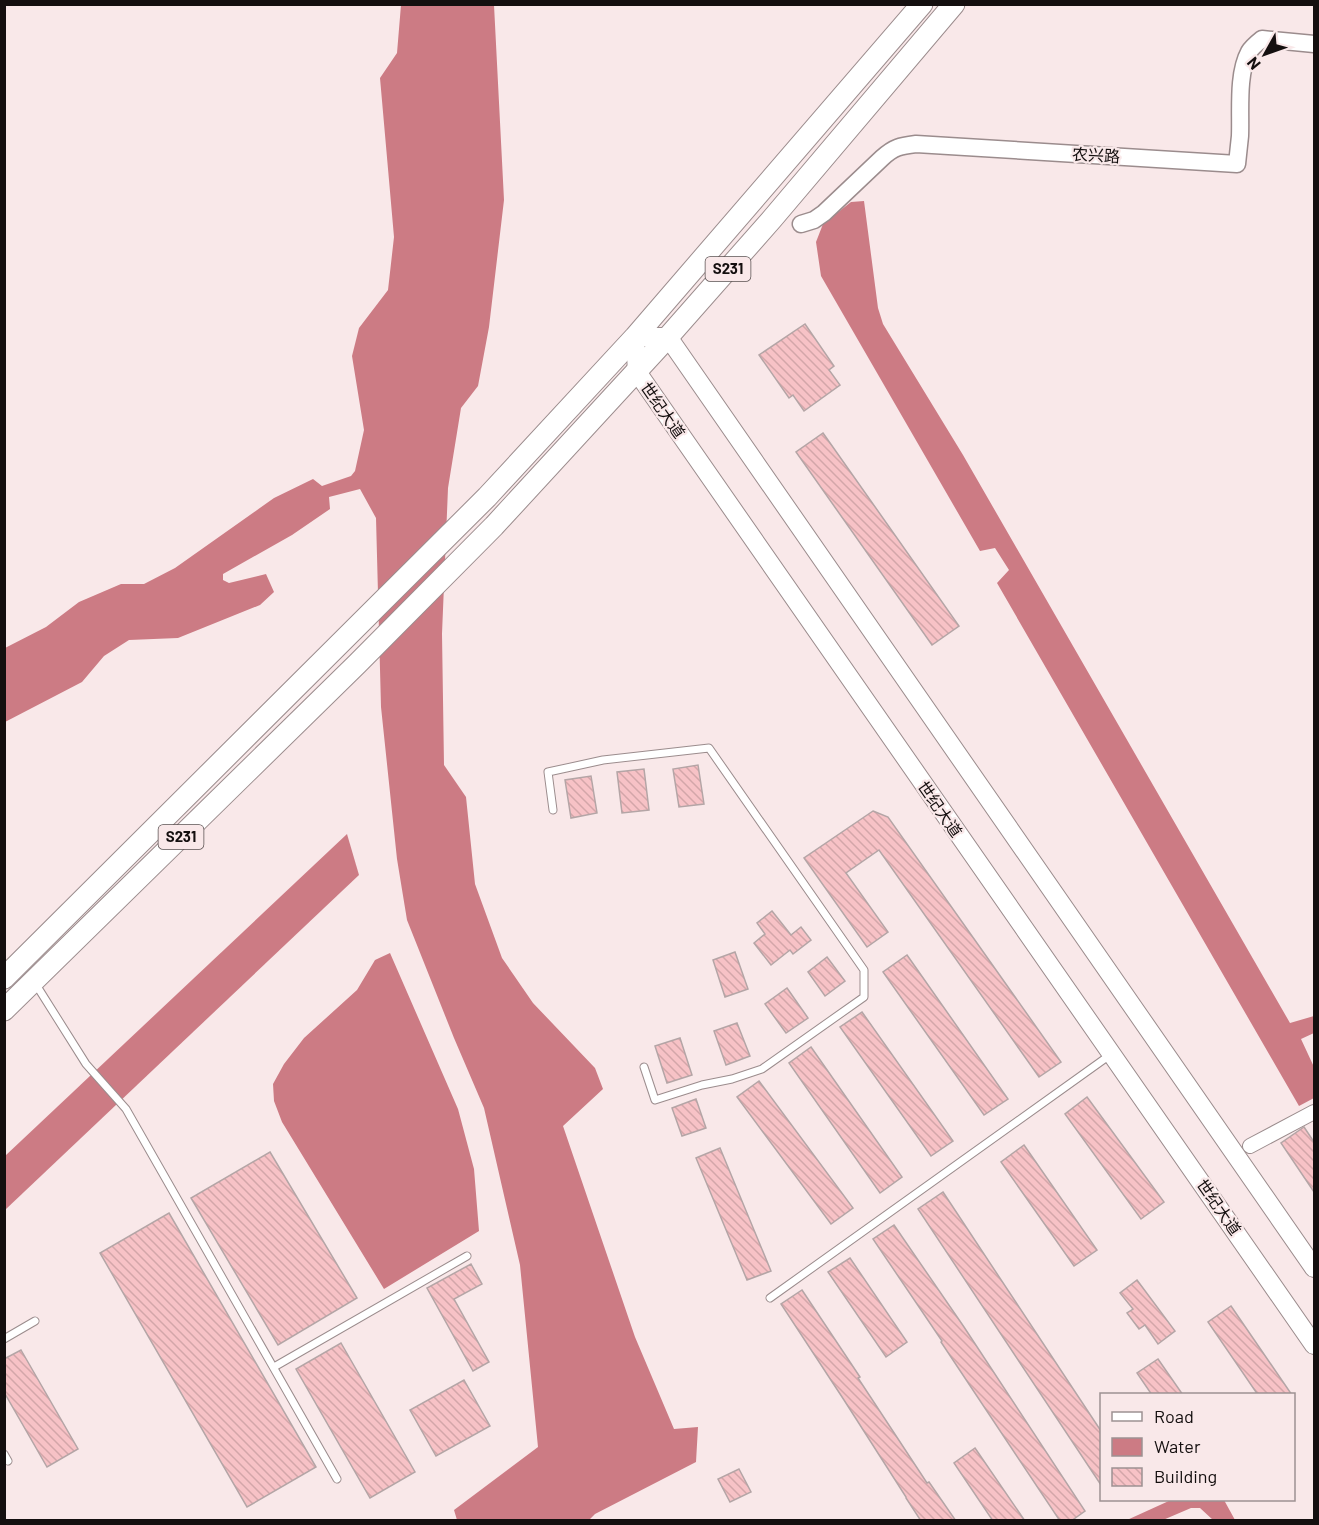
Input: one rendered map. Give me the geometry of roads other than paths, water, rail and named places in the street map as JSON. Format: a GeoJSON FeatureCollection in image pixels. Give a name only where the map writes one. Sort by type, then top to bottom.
{"type":"FeatureCollection","features":[{"type":"Feature","properties":{"kind":"main road","name":"S231"},"geometry":{"type":"LineString","coordinates":[[4,978],[487,497],[635,338],[922,4]]}},
{"type":"Feature","properties":{"kind":"main road","name":"S231"},"geometry":{"type":"LineString","coordinates":[[4,1010],[357,664],[494,526],[637,372],[772,219],[954,4]]}},
{"type":"Feature","properties":{"kind":"main road"},"geometry":{"type":"LineString","coordinates":[[635,338],[668,337],[1314,1268]]}},
{"type":"Feature","properties":{"kind":"main road","name":"世纪大道"},"geometry":{"type":"LineString","coordinates":[[635,338],[637,372],[1314,1345]]}},
{"type":"Feature","properties":{"kind":"street","name":"农兴路"},"geometry":{"type":"LineString","coordinates":[[801,224],[814,220],[824,213],[887,154],[901,146],[916,144],[1237,164],[1240,135],[1239,105],[1244,64],[1250,50],[1262,39],[1314,44]]}},
{"type":"Feature","properties":{"kind":"street"},"geometry":{"type":"LineString","coordinates":[[1250,1146],[1314,1112]]}},
{"type":"Feature","properties":{"kind":"lane"},"geometry":{"type":"LineString","coordinates":[[553,810],[548,772],[603,760],[710,748],[864,969],[864,997],[762,1069],[655,1100],[644,1066]]}},
{"type":"Feature","properties":{"kind":"lane"},"geometry":{"type":"LineString","coordinates":[[34,982],[86,1064],[126,1109],[338,1479]]}},
{"type":"Feature","properties":{"kind":"lane"},"geometry":{"type":"LineString","coordinates":[[770,1298],[1111,1054]]}},
{"type":"Feature","properties":{"kind":"lane"},"geometry":{"type":"LineString","coordinates":[[274,1367],[467,1257]]}},
{"type":"Feature","properties":{"kind":"lane"},"geometry":{"type":"LineString","coordinates":[[4,1339],[35,1321]]}},
{"type":"Feature","properties":{"kind":"water"},"geometry":{"type":"Polygon","coordinates":[[[401,5],[494,5],[504,200],[489,327],[478,386],[461,408],[448,488],[442,634],[444,765],[466,797],[475,884],[502,958],[533,1003],[595,1068],[603,1089],[563,1126],[635,1337],[674,1429],[698,1427],[696,1462],[595,1514],[589,1520],[457,1520],[454,1510],[538,1447],[520,1265],[484,1108],[407,920],[397,859],[381,707],[376,518],[360,489],[329,497],[330,509],[292,535],[223,574],[223,580],[229,583],[266,574],[274,592],[260,605],[178,638],[129,640],[104,656],[82,682],[5,722],[5,648],[46,627],[79,602],[121,584],[144,584],[175,568],[274,498],[313,479],[322,486],[351,476],[355,471],[364,430],[352,356],[359,328],[388,290],[394,237],[380,78],[397,53],[401,5]]]}},
{"type":"Feature","properties":{"kind":"water"},"geometry":{"type":"Polygon","coordinates":[[[864,201],[878,308],[883,324],[963,455],[1290,1023],[1314,1016],[1314,1033],[1301,1039],[1314,1067],[1314,1098],[1299,1106],[997,583],[1009,570],[995,548],[980,551],[821,276],[816,242],[823,224],[851,202],[864,201]]]}},
{"type":"Feature","properties":{"kind":"water"},"geometry":{"type":"Polygon","coordinates":[[[347,834],[359,875],[5,1210],[5,1156],[347,834]]]}},
{"type":"Feature","properties":{"kind":"water"},"geometry":{"type":"Polygon","coordinates":[[[390,953],[458,1109],[474,1169],[479,1231],[384,1289],[282,1122],[274,1101],[273,1084],[284,1064],[304,1038],[357,990],[375,960],[390,953]]]}},
{"type":"Feature","properties":{"kind":"water"},"geometry":{"type":"Polygon","coordinates":[[[1169,1501],[1225,1501],[1235,1520],[1213,1520],[1200,1508],[1191,1508],[1163,1520],[1127,1520],[1169,1501]]]}}]}
